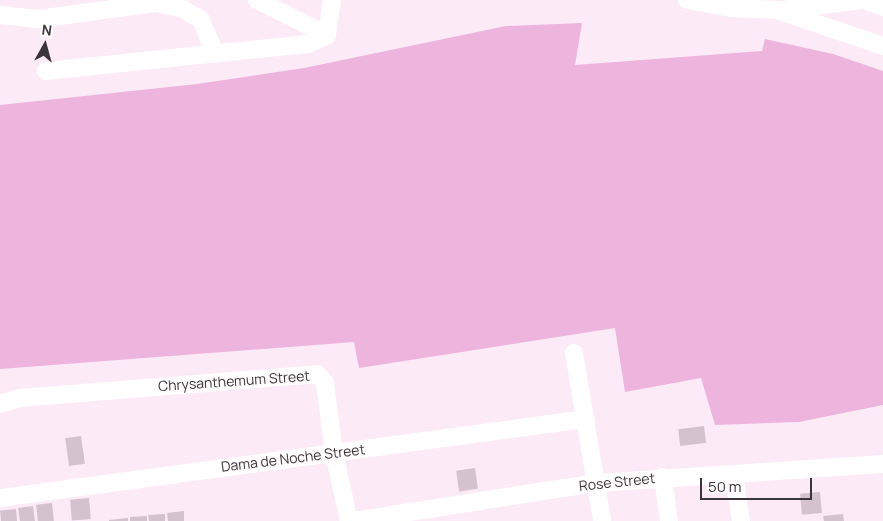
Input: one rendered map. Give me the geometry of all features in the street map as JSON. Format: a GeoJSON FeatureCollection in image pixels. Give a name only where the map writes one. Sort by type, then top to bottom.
{"type":"FeatureCollection","features":[{"type":"Feature","properties":{"kind":"street"},"geometry":{"type":"LineString","coordinates":[[257,0],[327,35]]}},
{"type":"Feature","properties":{"kind":"street"},"geometry":{"type":"LineString","coordinates":[[327,35],[332,0]]}},
{"type":"Feature","properties":{"kind":"street"},"geometry":{"type":"LineString","coordinates":[[688,0],[777,10],[883,46]]}},
{"type":"Feature","properties":{"kind":"street"},"geometry":{"type":"LineString","coordinates":[[777,10],[815,3],[864,0],[883,7]]}},
{"type":"Feature","properties":{"kind":"street"},"geometry":{"type":"LineString","coordinates":[[0,15],[38,19],[156,3],[183,9],[201,20],[215,53]]}},
{"type":"Feature","properties":{"kind":"street"},"geometry":{"type":"LineString","coordinates":[[46,71],[308,44],[327,35]]}},
{"type":"Feature","properties":{"kind":"street"},"geometry":{"type":"LineString","coordinates":[[574,353],[602,521]]}},
{"type":"Feature","properties":{"kind":"street","name":"Chrysanthemum Street"},"geometry":{"type":"LineString","coordinates":[[0,404],[20,398],[312,374],[323,378],[325,383],[334,453],[349,521]]}},
{"type":"Feature","properties":{"kind":"street","name":"Dama de Noche Street"},"geometry":{"type":"LineString","coordinates":[[0,498],[586,418]]}},
{"type":"Feature","properties":{"kind":"street","name":"Rose Street"},"geometry":{"type":"LineString","coordinates":[[353,521],[597,484],[663,477],[734,476],[883,464]]}},
{"type":"Feature","properties":{"kind":"street"},"geometry":{"type":"LineString","coordinates":[[734,476],[741,521]]}},
{"type":"Feature","properties":{"kind":"street"},"geometry":{"type":"LineString","coordinates":[[663,477],[669,521]]}},
{"type":"Feature","properties":{"kind":"shaded area"},"geometry":{"type":"Polygon","coordinates":[[[582,23],[575,65],[762,51],[765,39],[833,54],[883,71],[883,405],[799,422],[715,425],[701,378],[625,392],[615,328],[359,368],[354,342],[0,369],[0,105],[197,84],[304,68],[506,26],[582,23]]]}},
{"type":"Feature","properties":{"kind":"building"},"geometry":{"type":"Polygon","coordinates":[[[704,426],[706,443],[680,446],[678,429],[704,426]]]}},
{"type":"Feature","properties":{"kind":"building"},"geometry":{"type":"Polygon","coordinates":[[[81,436],[85,464],[69,466],[65,438],[81,436]]]}},
{"type":"Feature","properties":{"kind":"building"},"geometry":{"type":"Polygon","coordinates":[[[475,468],[478,489],[459,491],[456,471],[475,468]]]}},
{"type":"Feature","properties":{"kind":"building"},"geometry":{"type":"Polygon","coordinates":[[[820,492],[822,513],[802,515],[800,494],[820,492]]]}},
{"type":"Feature","properties":{"kind":"building"},"geometry":{"type":"Polygon","coordinates":[[[89,498],[91,519],[72,521],[70,500],[89,498]]]}},
{"type":"Feature","properties":{"kind":"building"},"geometry":{"type":"Polygon","coordinates":[[[52,503],[54,521],[38,521],[36,505],[52,503]]]}},
{"type":"Feature","properties":{"kind":"building"},"geometry":{"type":"Polygon","coordinates":[[[33,506],[35,521],[20,521],[18,508],[33,506]]]}},
{"type":"Feature","properties":{"kind":"building"},"geometry":{"type":"Polygon","coordinates":[[[16,509],[17,521],[1,521],[0,510],[16,509]]]}},
{"type":"Feature","properties":{"kind":"building"},"geometry":{"type":"Polygon","coordinates":[[[184,511],[184,521],[168,521],[167,513],[184,511]]]}},
{"type":"Feature","properties":{"kind":"building"},"geometry":{"type":"Polygon","coordinates":[[[165,514],[165,521],[149,521],[148,515],[165,514]]]}},
{"type":"Feature","properties":{"kind":"building"},"geometry":{"type":"Polygon","coordinates":[[[843,514],[844,521],[824,521],[823,516],[843,514]]]}},
{"type":"Feature","properties":{"kind":"building"},"geometry":{"type":"Polygon","coordinates":[[[147,516],[147,521],[130,521],[130,517],[147,516]]]}},
{"type":"Feature","properties":{"kind":"building"},"geometry":{"type":"Polygon","coordinates":[[[128,518],[128,521],[109,521],[109,520],[128,518]]]}}]}
